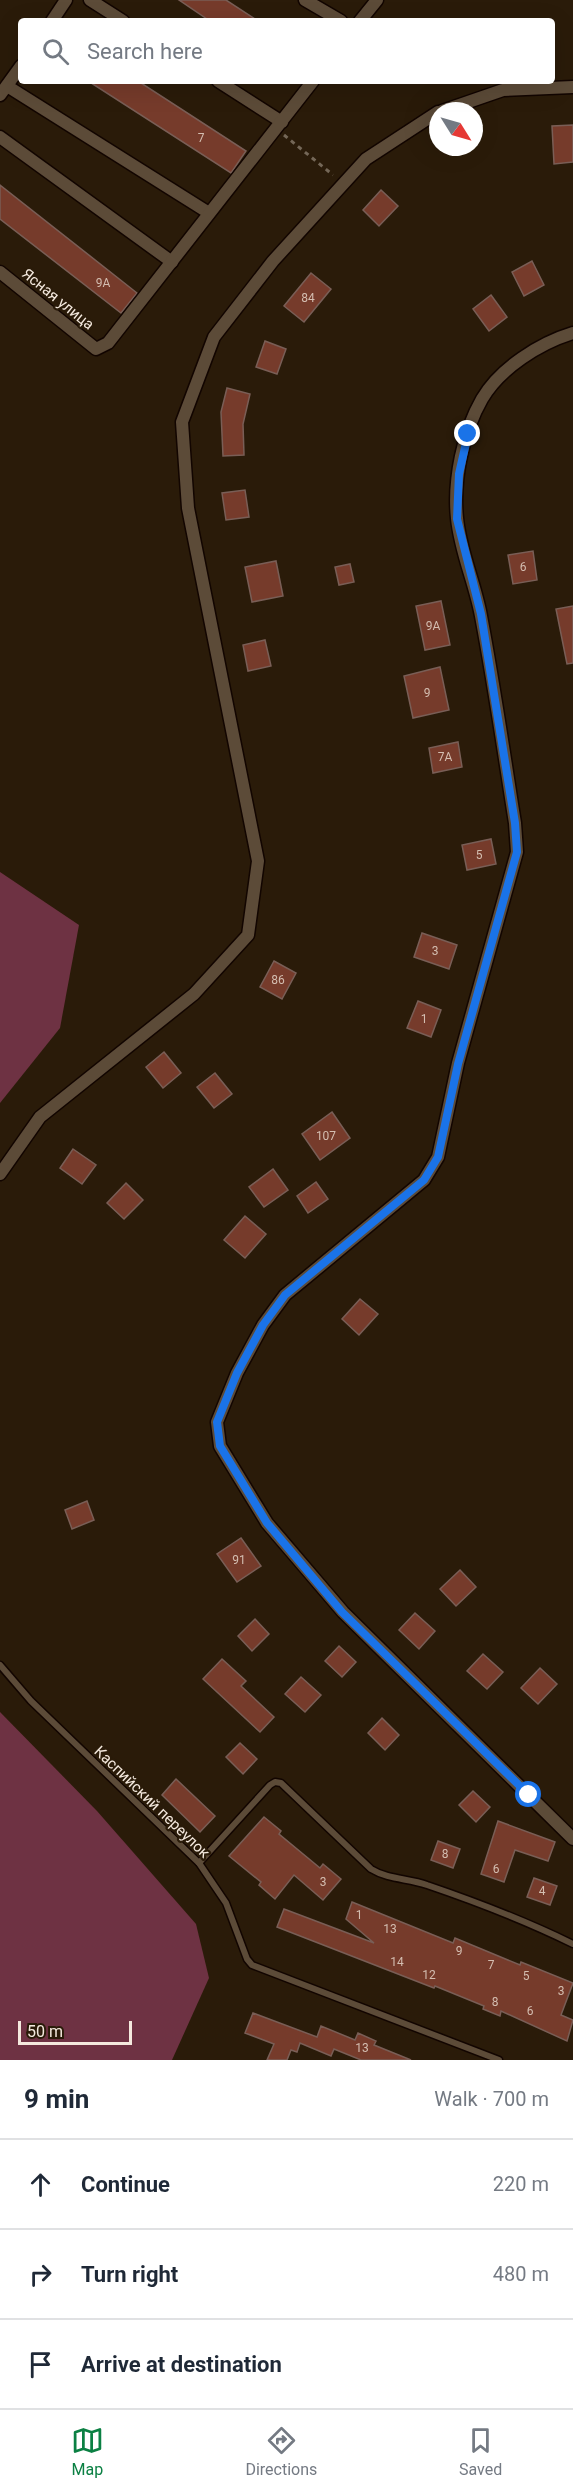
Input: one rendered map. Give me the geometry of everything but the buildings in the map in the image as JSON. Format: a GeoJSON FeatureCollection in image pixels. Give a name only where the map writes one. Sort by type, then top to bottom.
{"type":"FeatureCollection","features":[{"type":"Feature","properties":{"kind":"street"},"geometry":{"type":"LineString","coordinates":[[90,0],[118,18]]}},
{"type":"Feature","properties":{"kind":"street"},"geometry":{"type":"LineString","coordinates":[[305,0],[336,18]]}},
{"type":"Feature","properties":{"kind":"street"},"geometry":{"type":"LineString","coordinates":[[362,18],[377,0]]}},
{"type":"Feature","properties":{"kind":"street"},"geometry":{"type":"LineString","coordinates":[[54,18],[64,1]]}},
{"type":"Feature","properties":{"kind":"street"},"geometry":{"type":"LineString","coordinates":[[18,70],[4,91],[209,213]]}},
{"type":"Feature","properties":{"kind":"street"},"geometry":{"type":"LineString","coordinates":[[222,84],[279,125]]}},
{"type":"Feature","properties":{"kind":"street"},"geometry":{"type":"LineString","coordinates":[[0,137],[172,262],[312,84]]}},
{"type":"Feature","properties":{"kind":"street"},"geometry":{"type":"LineString","coordinates":[[468,102],[503,90],[573,87]]}},
{"type":"Feature","properties":{"kind":"street"},"geometry":{"type":"LineString","coordinates":[[0,1174],[40,1117],[194,994],[248,935],[258,861],[188,508],[182,422],[214,337],[273,261],[366,159],[429,118]]}},
{"type":"Feature","properties":{"kind":"street","name":"Ясная улица"},"geometry":{"type":"LineString","coordinates":[[0,272],[96,349],[108,343],[172,262]]}},
{"type":"Feature","properties":{"kind":"street"},"geometry":{"type":"LineString","coordinates":[[573,333],[534,351],[509,368],[483,398],[468,434],[459,474],[457,519],[481,614],[515,823],[517,852],[458,1064],[438,1157],[424,1180],[285,1295],[263,1325],[237,1373],[217,1422],[220,1446],[239,1482],[289,1550],[342,1612],[573,1839]]}},
{"type":"Feature","properties":{"kind":"lane","name":"Каспийский переулок"},"geometry":{"type":"LineString","coordinates":[[0,1665],[31,1701],[199,1863],[226,1903],[247,1959],[252,1965],[499,2060]]}},
{"type":"Feature","properties":{"kind":"lane"},"geometry":{"type":"LineString","coordinates":[[199,1863],[275,1782],[281,1783],[371,1869],[384,1877],[416,1881],[573,1944]]}},
{"type":"Feature","properties":{"kind":"path"},"geometry":{"type":"LineString","coordinates":[[279,125],[344,183]]}},
{"type":"Feature","properties":{"kind":"shaded area"},"geometry":{"type":"Polygon","coordinates":[[[0,872],[79,925],[60,1028],[0,1103],[0,872]]]}},
{"type":"Feature","properties":{"kind":"shaded area"},"geometry":{"type":"Polygon","coordinates":[[[0,1712],[97,1811],[196,1924],[209,1978],[172,2060],[0,2060],[0,1712]]]}},
{"type":"Feature","properties":{"kind":"route"},"geometry":{"type":"LineString","coordinates":[[468,434],[459,474],[457,519],[481,614],[515,823],[517,852],[458,1064],[438,1157],[424,1180],[285,1295],[263,1325],[237,1373],[217,1422],[220,1446],[239,1482],[267,1523],[342,1612],[529,1795]]}}]}
